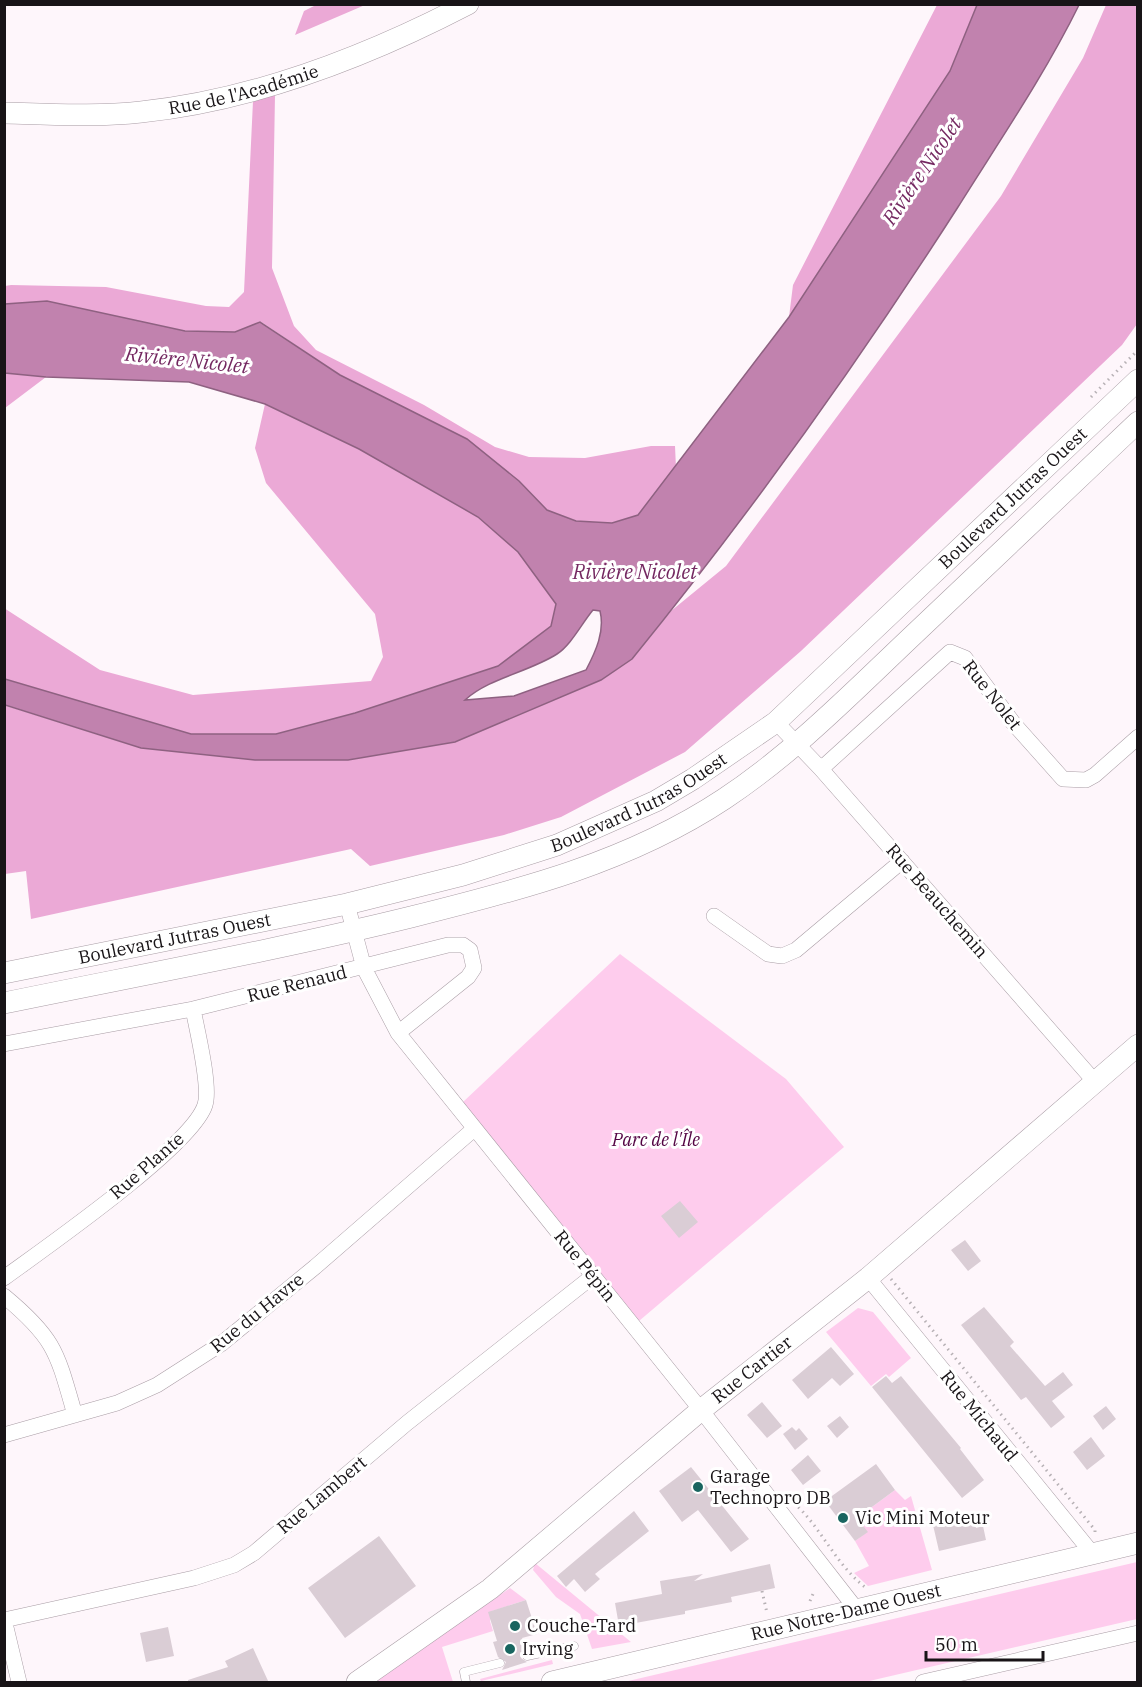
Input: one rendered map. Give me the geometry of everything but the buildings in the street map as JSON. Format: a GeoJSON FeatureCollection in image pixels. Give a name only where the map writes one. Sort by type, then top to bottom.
{"type":"FeatureCollection","features":[{"type":"Feature","properties":{"kind":"main road","name":"Rue de l'Académie"},"geometry":{"type":"LineString","coordinates":[[4,113],[139,112],[216,100],[304,76],[354,57],[468,4]]}},
{"type":"Feature","properties":{"kind":"main road","name":"Boulevard Jutras Ouest"},"geometry":{"type":"LineString","coordinates":[[4,973],[347,904],[507,862],[598,828],[656,801],[693,779],[776,722],[1137,380]]}},
{"type":"Feature","properties":{"kind":"main road","name":"Boulevard Jutras Ouest"},"geometry":{"type":"LineString","coordinates":[[4,1003],[354,931],[506,894],[566,876],[679,826],[723,799],[798,744],[1137,422]]}},
{"type":"Feature","properties":{"kind":"main road","name":"Rue Cartier"},"geometry":{"type":"LineString","coordinates":[[357,1683],[490,1589],[701,1410],[868,1278],[1096,1083],[1137,1045]]}},
{"type":"Feature","properties":{"kind":"main road","name":"Rue Notre-Dame Ouest"},"geometry":{"type":"LineString","coordinates":[[552,1683],[1137,1543]]}},
{"type":"Feature","properties":{"kind":"street","name":"Rue Nolet"},"geometry":{"type":"LineString","coordinates":[[822,769],[950,652],[965,658],[1014,724],[1063,779],[1086,780],[1095,775],[1137,737]]}},
{"type":"Feature","properties":{"kind":"street","name":"Rue Beauchemin"},"geometry":{"type":"LineString","coordinates":[[776,722],[822,769],[1096,1083]]}},
{"type":"Feature","properties":{"kind":"street"},"geometry":{"type":"LineString","coordinates":[[714,916],[768,954],[782,956],[796,950],[902,861]]}},
{"type":"Feature","properties":{"kind":"street","name":"Rue Pépin"},"geometry":{"type":"LineString","coordinates":[[347,904],[364,968],[398,1033],[701,1410],[857,1610]]}},
{"type":"Feature","properties":{"kind":"street","name":"Rue Renaud"},"geometry":{"type":"LineString","coordinates":[[4,1044],[193,1009],[364,968],[448,945],[463,945],[470,950],[474,968],[468,978],[398,1033]]}},
{"type":"Feature","properties":{"kind":"street","name":"Rue Plante"},"geometry":{"type":"LineString","coordinates":[[4,1278],[94,1212],[192,1128],[205,1104],[206,1086],[193,1009]]}},
{"type":"Feature","properties":{"kind":"street","name":"Rue du Havre"},"geometry":{"type":"LineString","coordinates":[[4,1435],[117,1403],[157,1385],[221,1344],[315,1267],[474,1129]]}},
{"type":"Feature","properties":{"kind":"street","name":"Rue Lambert"},"geometry":{"type":"LineString","coordinates":[[5,1620],[194,1578],[234,1565],[254,1553],[407,1423],[593,1276]]}},
{"type":"Feature","properties":{"kind":"street","name":"Rue Michaud"},"geometry":{"type":"LineString","coordinates":[[868,1278],[1092,1553]]}},
{"type":"Feature","properties":{"kind":"street"},"geometry":{"type":"LineString","coordinates":[[4,1296],[38,1325],[51,1341],[75,1415]]}},
{"type":"Feature","properties":{"kind":"street"},"geometry":{"type":"LineString","coordinates":[[5,1620],[19,1683]]}},
{"type":"Feature","properties":{"kind":"street"},"geometry":{"type":"LineString","coordinates":[[923,1683],[1137,1633]]}},
{"type":"Feature","properties":{"kind":"lane"},"geometry":{"type":"LineString","coordinates":[[528,1656],[573,1646]]}},
{"type":"Feature","properties":{"kind":"lane"},"geometry":{"type":"LineString","coordinates":[[466,1683],[464,1672],[500,1663]]}},
{"type":"Feature","properties":{"kind":"path"},"geometry":{"type":"LineString","coordinates":[[1088,400],[1137,350]]}},
{"type":"Feature","properties":{"kind":"path"},"geometry":{"type":"LineString","coordinates":[[762,1591],[767,1613]]}},
{"type":"Feature","properties":{"kind":"green space","name":"Parc de l'Île"},"geometry":{"type":"Polygon","coordinates":[[[620,954],[786,1079],[844,1147],[639,1321],[463,1102],[620,954]]]}},
{"type":"Feature","properties":{"kind":"green space"},"geometry":{"type":"Polygon","coordinates":[[[858,1308],[873,1312],[911,1358],[889,1377],[886,1374],[871,1386],[826,1332],[858,1308]]]}},
{"type":"Feature","properties":{"kind":"green space"},"geometry":{"type":"Polygon","coordinates":[[[895,1490],[905,1500],[911,1496],[932,1570],[868,1586],[854,1573],[869,1566],[855,1541],[867,1532],[857,1518],[895,1490]]]}},
{"type":"Feature","properties":{"kind":"green space"},"geometry":{"type":"Polygon","coordinates":[[[1137,1562],[1137,1619],[865,1682],[624,1682],[1137,1562]]]}},
{"type":"Feature","properties":{"kind":"green space"},"geometry":{"type":"Polygon","coordinates":[[[535,1563],[631,1642],[592,1649],[580,1614],[556,1597],[533,1570],[535,1563]]]}},
{"type":"Feature","properties":{"kind":"green space"},"geometry":{"type":"Polygon","coordinates":[[[510,1588],[526,1600],[492,1611],[490,1621],[493,1631],[442,1647],[453,1682],[375,1682],[510,1588]]]}},
{"type":"Feature","properties":{"kind":"green space"},"geometry":{"type":"Polygon","coordinates":[[[552,1660],[553,1664],[481,1681],[480,1679],[552,1660]]]}},
{"type":"Feature","properties":{"kind":"shaded area"},"geometry":{"type":"Polygon","coordinates":[[[318,4],[365,5],[295,35],[304,11],[318,4]]]}},
{"type":"Feature","properties":{"kind":"shaded area"},"geometry":{"type":"Polygon","coordinates":[[[937,5],[977,5],[950,71],[789,317],[793,285],[937,5]]]}},
{"type":"Feature","properties":{"kind":"shaded area"},"geometry":{"type":"Polygon","coordinates":[[[1106,5],[1137,5],[1137,324],[1122,345],[801,651],[685,752],[561,817],[504,835],[370,866],[351,849],[31,919],[26,871],[5,874],[4,705],[141,748],[255,760],[348,760],[455,742],[601,680],[632,659],[671,611],[726,566],[1001,196],[1083,58],[1106,5]]]}},
{"type":"Feature","properties":{"kind":"shaded area"},"geometry":{"type":"Polygon","coordinates":[[[275,95],[272,268],[294,326],[316,350],[424,405],[495,447],[529,457],[585,458],[651,446],[675,446],[676,468],[638,515],[612,523],[576,521],[547,510],[519,481],[340,375],[261,322],[235,332],[185,331],[47,301],[5,304],[5,286],[11,285],[106,287],[206,306],[229,307],[244,292],[253,101],[275,95]]]}},
{"type":"Feature","properties":{"kind":"shaded area"},"geometry":{"type":"Polygon","coordinates":[[[5,373],[46,377],[5,408],[5,373]]]}},
{"type":"Feature","properties":{"kind":"shaded area"},"geometry":{"type":"Polygon","coordinates":[[[265,404],[359,449],[478,517],[518,552],[556,604],[551,626],[498,666],[355,713],[276,734],[191,734],[5,679],[4,608],[100,670],[193,695],[371,681],[383,657],[375,614],[266,483],[255,448],[265,404]]]}},
{"type":"Feature","properties":{"kind":"water","name":"Rivière Nicolet"},"geometry":{"type":"Polygon","coordinates":[[[977,5],[1079,5],[1006,132],[842,381],[718,550],[632,659],[601,680],[455,742],[348,760],[255,760],[141,748],[5,705],[5,679],[191,734],[276,734],[355,713],[498,666],[551,626],[556,604],[518,552],[478,517],[359,449],[265,404],[189,382],[46,377],[5,373],[5,304],[47,301],[185,331],[235,332],[260,322],[340,375],[467,439],[519,481],[547,510],[576,521],[612,523],[638,515],[789,317],[950,71],[977,5]],[[593,610],[572,640],[557,654],[486,686],[465,700],[514,696],[586,670],[600,633],[600,611],[593,610]]]}},
{"type":"Feature","properties":{"kind":"place","name":"Garage Technopro DB"},"geometry":{"type":"Point","coordinates":[698,1487]}},
{"type":"Feature","properties":{"kind":"place","name":"Vic Mini Moteur"},"geometry":{"type":"Point","coordinates":[843,1518]}},
{"type":"Feature","properties":{"kind":"place","name":"Couche-Tard"},"geometry":{"type":"Point","coordinates":[515,1626]}},
{"type":"Feature","properties":{"kind":"place","name":"Irving"},"geometry":{"type":"Point","coordinates":[510,1649]}}]}
